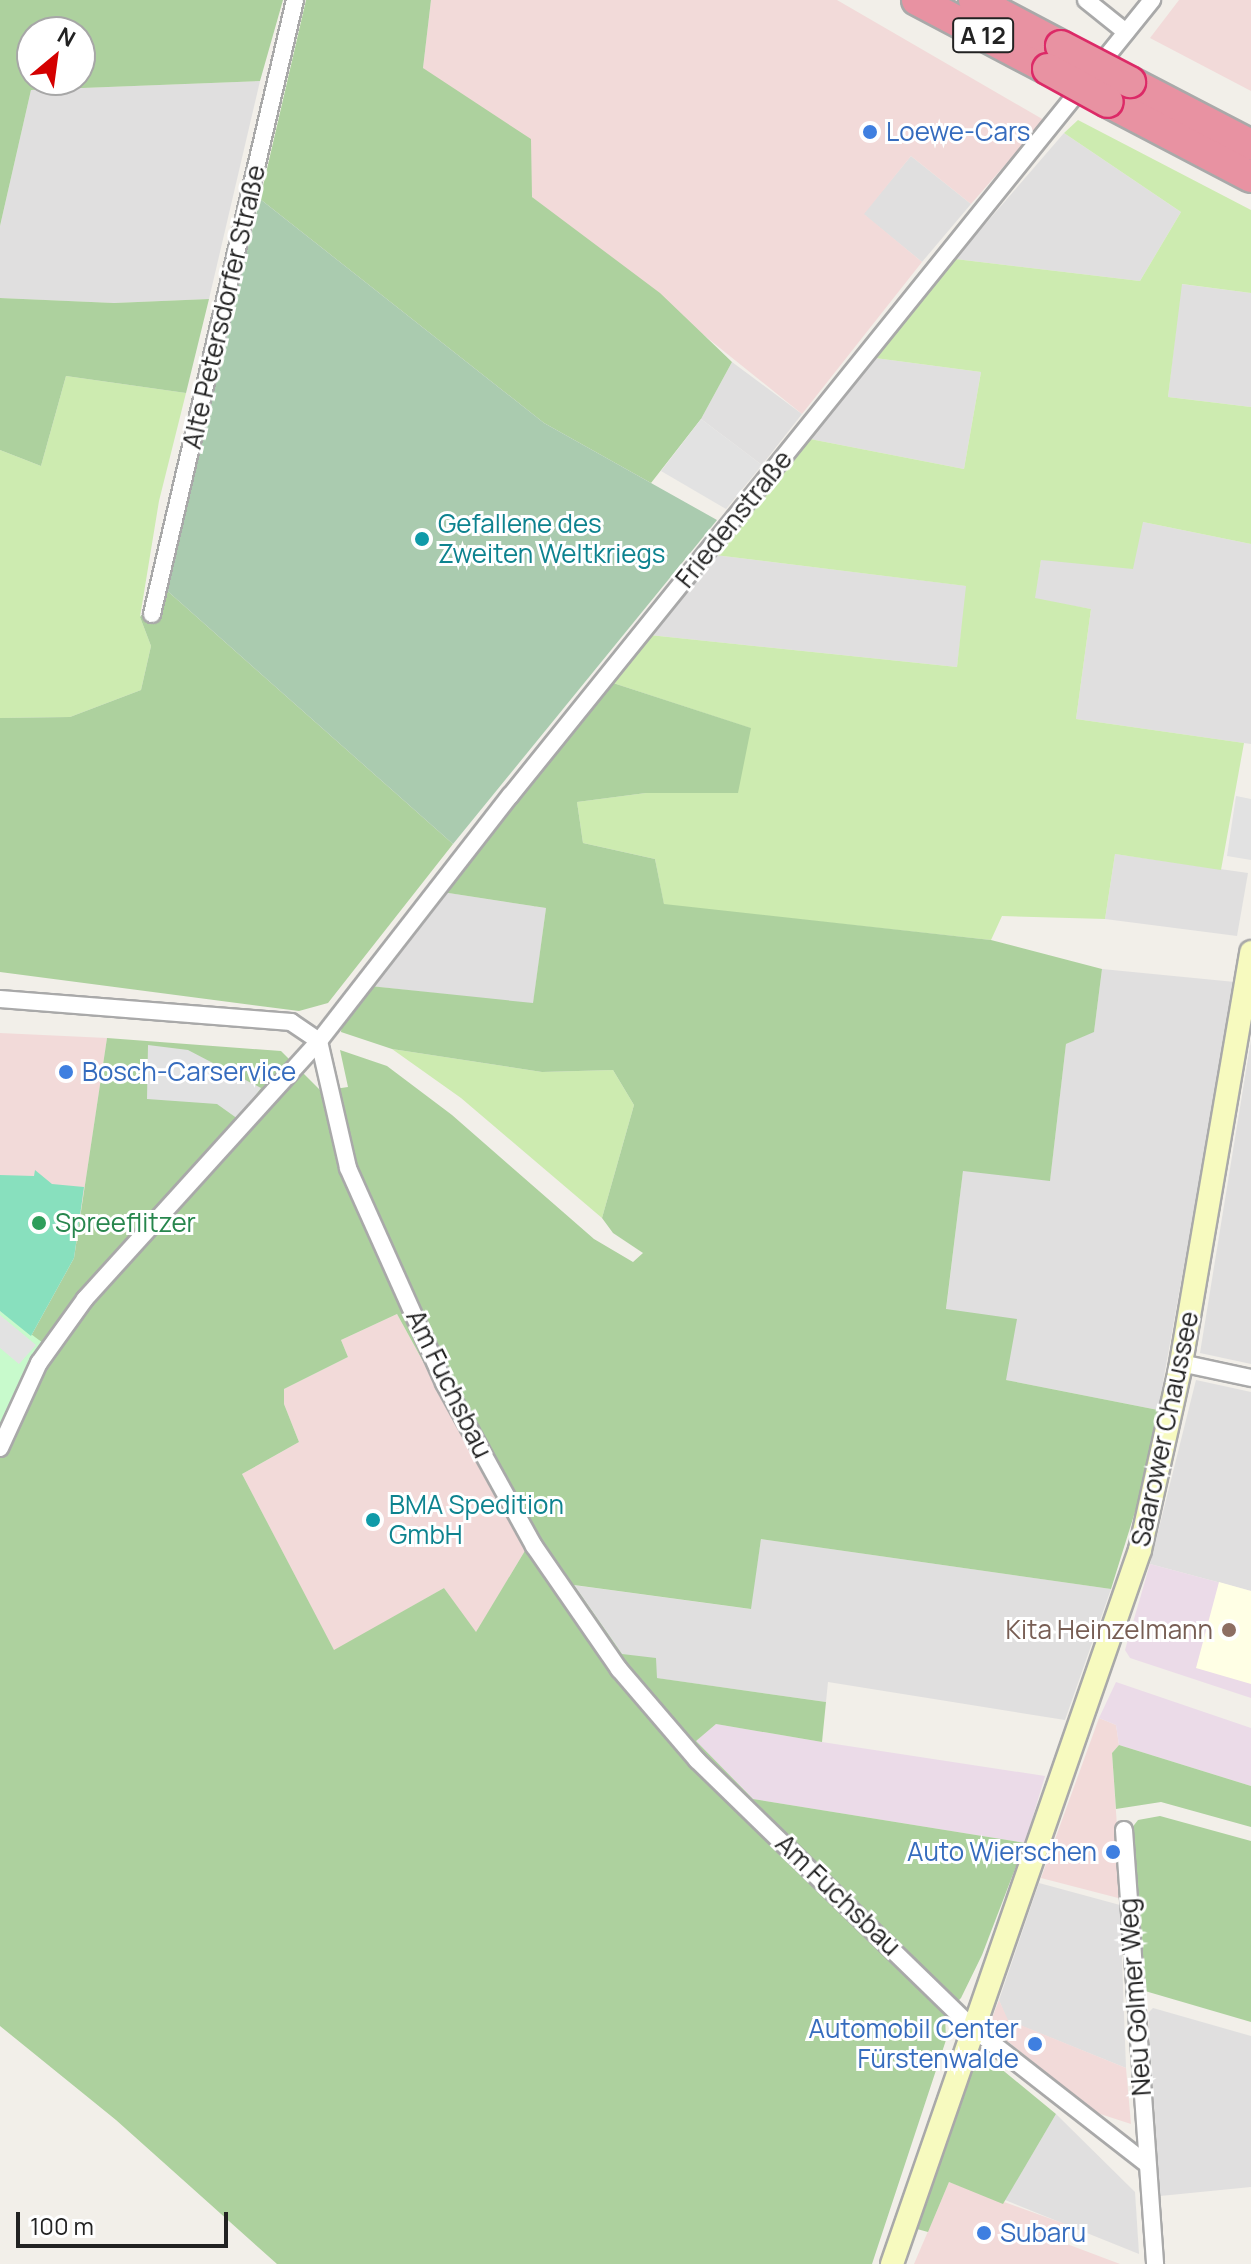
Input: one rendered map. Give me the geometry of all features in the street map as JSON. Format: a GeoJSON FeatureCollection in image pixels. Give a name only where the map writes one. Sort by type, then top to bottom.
{"type":"FeatureCollection","features":[{"type":"Feature","properties":{"kind":"highway","name":"A 12"},"geometry":{"type":"LineString","coordinates":[[917,0],[1054,57],[1119,92],[1251,177]]}},
{"type":"Feature","properties":{"kind":"highway","name":"A 12"},"geometry":{"type":"LineString","coordinates":[[974,0],[1054,57]]}},
{"type":"Feature","properties":{"kind":"highway","name":"A 12"},"geometry":{"type":"LineString","coordinates":[[1119,92],[1251,145]]}},
{"type":"Feature","properties":{"kind":"main road","name":"Saarower Chaussee"},"geometry":{"type":"LineString","coordinates":[[892,2264],[1140,1550],[1181,1363],[1251,952]]}},
{"type":"Feature","properties":{"kind":"street","name":"Alte Petersdorfer Straße"},"geometry":{"type":"LineString","coordinates":[[152,614],[295,0]]}},
{"type":"Feature","properties":{"kind":"street"},"geometry":{"type":"LineString","coordinates":[[1086,0],[1126,32]]}},
{"type":"Feature","properties":{"kind":"street","name":"Friedenstraße"},"geometry":{"type":"LineString","coordinates":[[0,1448],[39,1363],[85,1299],[319,1041],[510,796],[1152,0]]}},
{"type":"Feature","properties":{"kind":"street"},"geometry":{"type":"LineString","coordinates":[[0,999],[291,1022],[319,1041]]}},
{"type":"Feature","properties":{"kind":"street","name":"Am Fuchsbau"},"geometry":{"type":"LineString","coordinates":[[319,1041],[348,1168],[444,1383],[549,1569],[619,1669],[697,1760],[974,2029]]}},
{"type":"Feature","properties":{"kind":"street"},"geometry":{"type":"LineString","coordinates":[[1181,1363],[1251,1378]]}},
{"type":"Feature","properties":{"kind":"street","name":"Neu Golmer Weg"},"geometry":{"type":"LineString","coordinates":[[1124,1830],[1155,2264]]}},
{"type":"Feature","properties":{"kind":"street"},"geometry":{"type":"LineString","coordinates":[[974,2029],[1147,2164]]}},
{"type":"Feature","properties":{"kind":"shaded area"},"geometry":{"type":"Polygon","coordinates":[[[431,0],[837,0],[1044,120],[971,204],[911,156],[864,214],[922,262],[802,414],[532,197],[423,68],[431,0]]]}},
{"type":"Feature","properties":{"kind":"shaded area"},"geometry":{"type":"Polygon","coordinates":[[[1179,0],[1251,0],[1251,91],[1150,38],[1179,0]]]}},
{"type":"Feature","properties":{"kind":"shaded area"},"geometry":{"type":"Polygon","coordinates":[[[260,81],[209,299],[114,303],[0,298],[0,226],[30,96],[96,96],[96,87],[260,81]]]}},
{"type":"Feature","properties":{"kind":"shaded area"},"geometry":{"type":"Polygon","coordinates":[[[1064,133],[1181,212],[1140,281],[955,259],[1064,133]]]}},
{"type":"Feature","properties":{"kind":"shaded area"},"geometry":{"type":"Polygon","coordinates":[[[911,156],[971,204],[922,262],[863,214],[911,156]]]}},
{"type":"Feature","properties":{"kind":"shaded area"},"geometry":{"type":"Polygon","coordinates":[[[260,199],[544,423],[717,520],[453,844],[163,587],[260,199]]]}},
{"type":"Feature","properties":{"kind":"shaded area"},"geometry":{"type":"Polygon","coordinates":[[[1181,284],[1251,293],[1251,407],[1168,397],[1181,284]]]}},
{"type":"Feature","properties":{"kind":"shaded area"},"geometry":{"type":"Polygon","coordinates":[[[875,358],[981,372],[964,469],[810,439],[875,358]]]}},
{"type":"Feature","properties":{"kind":"shaded area"},"geometry":{"type":"Polygon","coordinates":[[[732,362],[802,414],[762,465],[701,419],[732,362]]]}},
{"type":"Feature","properties":{"kind":"shaded area"},"geometry":{"type":"Polygon","coordinates":[[[701,419],[762,465],[726,509],[661,471],[701,419]]]}},
{"type":"Feature","properties":{"kind":"shaded area"},"geometry":{"type":"Polygon","coordinates":[[[1143,522],[1251,544],[1251,744],[1076,719],[1091,609],[1034,599],[1041,560],[1143,522]]]}},
{"type":"Feature","properties":{"kind":"shaded area"},"geometry":{"type":"Polygon","coordinates":[[[715,555],[967,586],[957,667],[649,635],[715,555]]]}},
{"type":"Feature","properties":{"kind":"shaded area"},"geometry":{"type":"Polygon","coordinates":[[[1236,796],[1251,799],[1251,860],[1227,856],[1236,796]]]}},
{"type":"Feature","properties":{"kind":"shaded area"},"geometry":{"type":"Polygon","coordinates":[[[1115,854],[1248,873],[1237,936],[1105,919],[1115,854]]]}},
{"type":"Feature","properties":{"kind":"shaded area"},"geometry":{"type":"Polygon","coordinates":[[[442,892],[546,908],[533,1004],[370,986],[442,892]]]}},
{"type":"Feature","properties":{"kind":"shaded area"},"geometry":{"type":"Polygon","coordinates":[[[1102,969],[1235,982],[1158,1410],[1006,1380],[946,1310],[963,1170],[1050,1180],[1066,1044],[1094,1031],[1102,969]]]}},
{"type":"Feature","properties":{"kind":"shaded area"},"geometry":{"type":"Polygon","coordinates":[[[0,1033],[107,1038],[74,1258],[0,1311],[0,1033]]]}},
{"type":"Feature","properties":{"kind":"shaded area"},"geometry":{"type":"Polygon","coordinates":[[[1251,1040],[1251,1364],[1200,1353],[1251,1040]]]}},
{"type":"Feature","properties":{"kind":"shaded area"},"geometry":{"type":"Polygon","coordinates":[[[148,1045],[188,1050],[261,1088],[238,1119],[217,1104],[147,1099],[148,1045]]]}},
{"type":"Feature","properties":{"kind":"shaded area"},"geometry":{"type":"Polygon","coordinates":[[[397,1314],[526,1549],[476,1633],[444,1588],[334,1651],[242,1474],[299,1442],[284,1404],[284,1389],[348,1357],[341,1340],[397,1314]]]}},
{"type":"Feature","properties":{"kind":"shaded area"},"geometry":{"type":"Polygon","coordinates":[[[0,1315],[36,1345],[19,1364],[0,1348],[0,1315]]]}},
{"type":"Feature","properties":{"kind":"shaded area"},"geometry":{"type":"Polygon","coordinates":[[[1196,1380],[1251,1392],[1251,1591],[1150,1564],[1196,1380]]]}},
{"type":"Feature","properties":{"kind":"shaded area"},"geometry":{"type":"Polygon","coordinates":[[[761,1539],[1111,1589],[1065,1720],[828,1682],[826,1702],[656,1678],[622,1655],[573,1585],[750,1609],[761,1539]]]}},
{"type":"Feature","properties":{"kind":"shaded area"},"geometry":{"type":"Polygon","coordinates":[[[1150,1564],[1251,1591],[1251,1698],[1130,1658],[1125,1650],[1150,1564]]]}},
{"type":"Feature","properties":{"kind":"shaded area","name":"Kita Heinzelmann"},"geometry":{"type":"Polygon","coordinates":[[[1219,1582],[1251,1591],[1251,1684],[1196,1668],[1219,1582]]]}},
{"type":"Feature","properties":{"kind":"shaded area"},"geometry":{"type":"Polygon","coordinates":[[[1116,1682],[1251,1728],[1251,1786],[1119,1745],[1116,1725],[1099,1718],[1116,1682]]]}},
{"type":"Feature","properties":{"kind":"shaded area"},"geometry":{"type":"Polygon","coordinates":[[[1099,1718],[1116,1725],[1119,1745],[1112,1753],[1122,1899],[1041,1878],[1099,1718]]]}},
{"type":"Feature","properties":{"kind":"shaded area"},"geometry":{"type":"Polygon","coordinates":[[[716,1724],[1045,1776],[1025,1843],[753,1799],[695,1741],[716,1724]]]}},
{"type":"Feature","properties":{"kind":"shaded area"},"geometry":{"type":"Polygon","coordinates":[[[1039,1883],[1120,1905],[1126,2068],[1007,2020],[999,2000],[1039,1883]]]}},
{"type":"Feature","properties":{"kind":"shaded area","name":"Automobil Center Fürstenwalde"},"geometry":{"type":"Polygon","coordinates":[[[999,2000],[1008,2020],[1126,2068],[1131,2124],[1094,2112],[989,2026],[999,2000]]]}},
{"type":"Feature","properties":{"kind":"shaded area"},"geometry":{"type":"Polygon","coordinates":[[[1153,2008],[1251,2036],[1251,2187],[1160,2196],[1148,2013],[1153,2008]]]}},
{"type":"Feature","properties":{"kind":"shaded area"},"geometry":{"type":"Polygon","coordinates":[[[1056,2114],[1135,2192],[1139,2254],[1005,2200],[1056,2114]]]}},
{"type":"Feature","properties":{"kind":"shaded area"},"geometry":{"type":"Polygon","coordinates":[[[949,2182],[1065,2224],[1059,2241],[1120,2264],[914,2264],[949,2182]]]}},
{"type":"Feature","properties":{"kind":"green space"},"geometry":{"type":"Polygon","coordinates":[[[0,0],[283,0],[260,81],[96,87],[96,16],[16,16],[16,96],[30,96],[0,226],[0,0]]]}},
{"type":"Feature","properties":{"kind":"green space"},"geometry":{"type":"Polygon","coordinates":[[[306,0],[431,0],[423,68],[531,139],[532,197],[660,293],[732,362],[701,419],[651,483],[544,423],[260,199],[306,0]]]}},
{"type":"Feature","properties":{"kind":"green space"},"geometry":{"type":"Polygon","coordinates":[[[1078,120],[1251,210],[1251,293],[1182,284],[1168,397],[1251,407],[1251,544],[1143,522],[1133,569],[1041,560],[1035,598],[1091,609],[1076,719],[1244,743],[1221,870],[1115,854],[1105,919],[1002,916],[991,940],[664,905],[655,859],[583,843],[577,802],[646,793],[750,728],[610,682],[649,635],[957,667],[966,586],[715,555],[810,439],[964,469],[981,372],[875,358],[955,259],[1140,281],[1181,212],[1064,133],[1078,120]]]}},
{"type":"Feature","properties":{"kind":"green space"},"geometry":{"type":"Polygon","coordinates":[[[0,298],[114,303],[209,299],[186,393],[66,376],[41,466],[0,450],[0,298]]]}},
{"type":"Feature","properties":{"kind":"green space"},"geometry":{"type":"Polygon","coordinates":[[[66,376],[186,393],[159,501],[140,617],[151,646],[141,690],[70,717],[0,718],[0,450],[41,466],[66,376]]]}},
{"type":"Feature","properties":{"kind":"green space"},"geometry":{"type":"Polygon","coordinates":[[[163,587],[453,844],[328,1003],[299,1011],[0,972],[0,718],[70,717],[141,690],[151,646],[140,617],[163,587]]]}},
{"type":"Feature","properties":{"kind":"green space"},"geometry":{"type":"Polygon","coordinates":[[[610,682],[751,728],[738,793],[646,793],[577,802],[583,843],[655,859],[664,904],[991,940],[1102,969],[1094,1032],[1066,1044],[1050,1181],[963,1171],[946,1309],[1017,1319],[1006,1380],[1158,1410],[1144,1483],[1111,1589],[761,1539],[751,1609],[574,1585],[622,1654],[656,1658],[657,1678],[826,1702],[822,1742],[716,1724],[696,1741],[753,1799],[1025,1843],[982,1955],[961,1998],[945,2015],[946,2040],[872,2264],[277,2264],[116,2120],[0,2026],[0,1427],[43,1343],[31,1336],[74,1258],[107,1038],[281,1051],[321,1091],[348,1087],[340,1050],[387,1066],[452,1115],[594,1239],[633,1262],[643,1253],[613,1233],[602,1218],[634,1105],[613,1070],[542,1072],[392,1049],[341,1032],[342,1022],[370,986],[533,1003],[546,908],[442,892],[610,682]],[[397,1314],[341,1340],[348,1357],[284,1389],[284,1404],[299,1442],[242,1474],[334,1650],[444,1588],[476,1632],[526,1549],[397,1314]]]}},
{"type":"Feature","properties":{"kind":"green space"},"geometry":{"type":"Polygon","coordinates":[[[392,1049],[542,1072],[613,1070],[634,1105],[602,1218],[461,1098],[392,1049]]]}},
{"type":"Feature","properties":{"kind":"green space","name":"Spreeflitzer"},"geometry":{"type":"Polygon","coordinates":[[[35,1170],[52,1184],[84,1187],[74,1258],[31,1336],[0,1311],[0,1175],[34,1176],[35,1170]]]}},
{"type":"Feature","properties":{"kind":"green space"},"geometry":{"type":"Polygon","coordinates":[[[0,1311],[43,1343],[0,1427],[0,1311]]]}},
{"type":"Feature","properties":{"kind":"green space"},"geometry":{"type":"Polygon","coordinates":[[[1119,1745],[1251,1786],[1251,1827],[1161,1802],[1116,1809],[1112,1753],[1119,1745]]]}},
{"type":"Feature","properties":{"kind":"green space"},"geometry":{"type":"Polygon","coordinates":[[[1160,1816],[1251,1841],[1251,2022],[1145,1991],[1131,1829],[1138,1820],[1160,1816]]]}},
{"type":"Feature","properties":{"kind":"green space"},"geometry":{"type":"Polygon","coordinates":[[[988,2058],[1056,2114],[1003,2204],[949,2182],[928,2232],[917,2229],[973,2064],[988,2058]]]}},
{"type":"Feature","properties":{"kind":"place","name":"Loewe-Cars"},"geometry":{"type":"Point","coordinates":[870,132]}},
{"type":"Feature","properties":{"kind":"place","name":"Gefallene des Zweiten Weltkriegs"},"geometry":{"type":"Point","coordinates":[422,539]}},
{"type":"Feature","properties":{"kind":"place","name":"Bosch-Carservice"},"geometry":{"type":"Point","coordinates":[66,1072]}},
{"type":"Feature","properties":{"kind":"place","name":"Spreeflitzer"},"geometry":{"type":"Point","coordinates":[39,1223]}},
{"type":"Feature","properties":{"kind":"place","name":"BMA Spedition GmbH"},"geometry":{"type":"Point","coordinates":[373,1520]}},
{"type":"Feature","properties":{"kind":"place","name":"Kita Heinzelmann"},"geometry":{"type":"Point","coordinates":[1229,1630]}},
{"type":"Feature","properties":{"kind":"place","name":"Auto Wierschen"},"geometry":{"type":"Point","coordinates":[1113,1852]}},
{"type":"Feature","properties":{"kind":"place","name":"Automobil Center Fürstenwalde"},"geometry":{"type":"Point","coordinates":[1035,2044]}},
{"type":"Feature","properties":{"kind":"place","name":"Subaru"},"geometry":{"type":"Point","coordinates":[984,2233]}}]}
